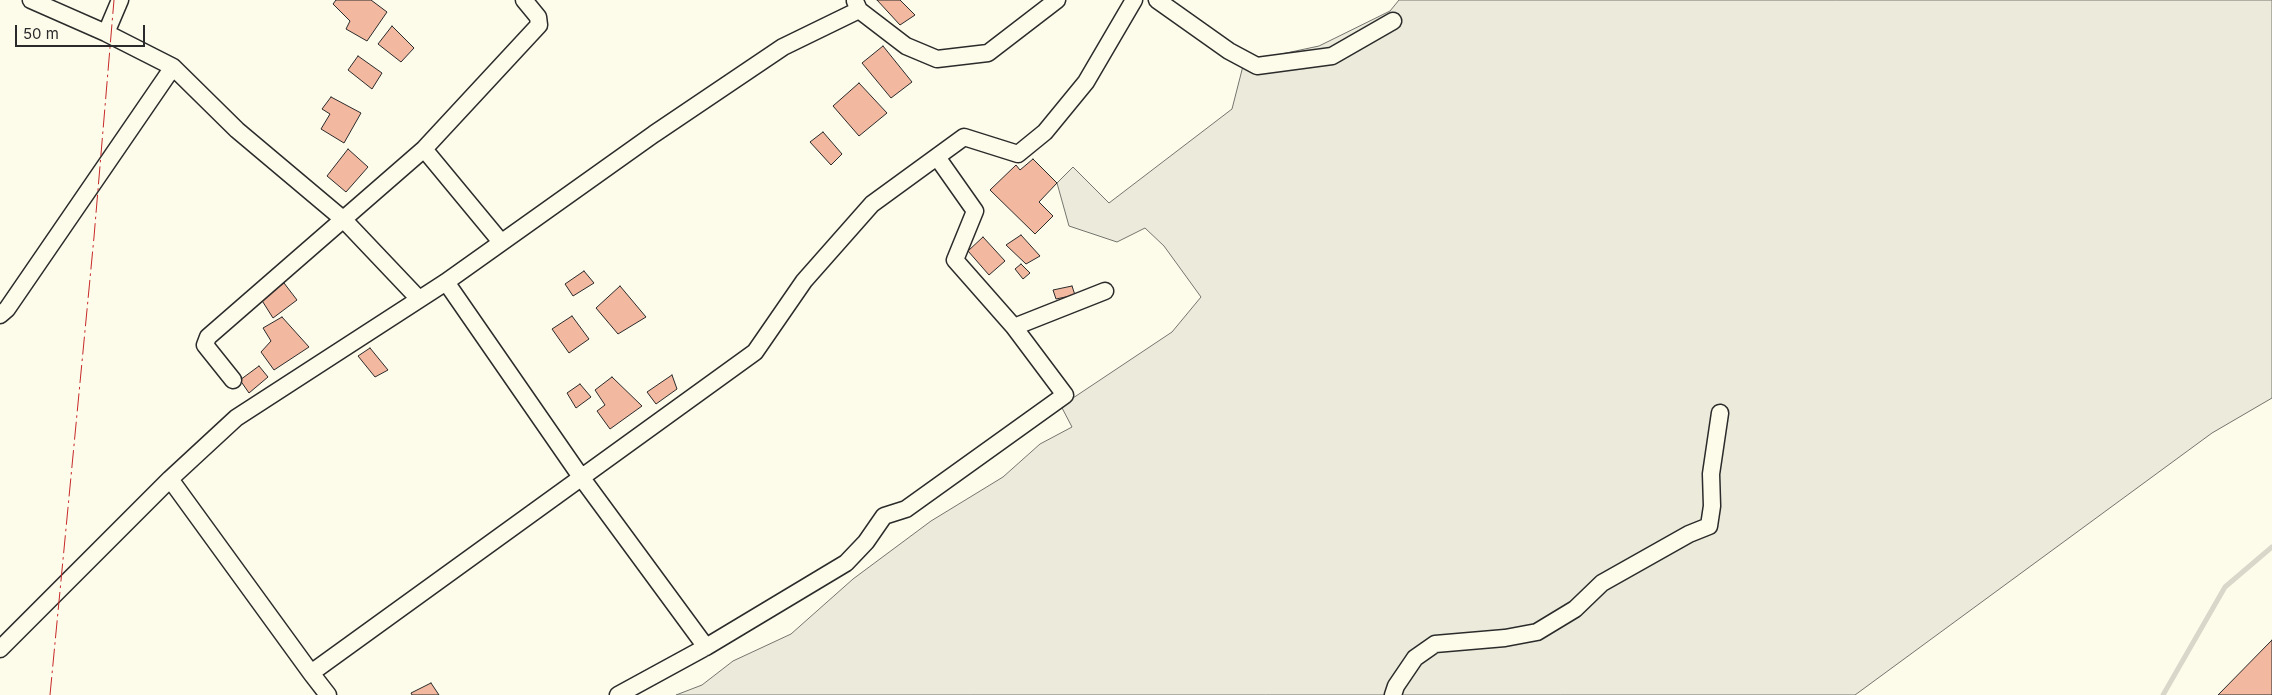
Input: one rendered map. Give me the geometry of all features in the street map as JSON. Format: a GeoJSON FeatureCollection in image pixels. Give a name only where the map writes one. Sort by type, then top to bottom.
{"type":"FeatureCollection","features":[{"type":"Feature","properties":{"kind":"street"},"geometry":{"type":"LineString","coordinates":[[31,0],[106,33],[172,67],[237,130],[344,220],[419,299]]}},
{"type":"Feature","properties":{"kind":"street"},"geometry":{"type":"LineString","coordinates":[[106,33],[120,0]]}},
{"type":"Feature","properties":{"kind":"street"},"geometry":{"type":"LineString","coordinates":[[233,380],[205,345],[208,336],[424,149],[539,26],[538,17],[524,0]]}},
{"type":"Feature","properties":{"kind":"street"},"geometry":{"type":"LineString","coordinates":[[0,649],[170,479],[236,418],[446,282],[654,134],[783,47],[857,5],[906,46],[937,59],[988,53],[1057,0]]}},
{"type":"Feature","properties":{"kind":"street"},"geometry":{"type":"LineString","coordinates":[[310,673],[755,352],[804,281],[872,204],[964,137],[1018,154],[1045,132],[1086,82],[1134,0]]}},
{"type":"Feature","properties":{"kind":"street"},"geometry":{"type":"LineString","coordinates":[[1157,0],[1230,51],[1257,66],[1332,56],[1393,21]]}},
{"type":"Feature","properties":{"kind":"street"},"geometry":{"type":"LineString","coordinates":[[0,315],[12,302],[172,67]]}},
{"type":"Feature","properties":{"kind":"street"},"geometry":{"type":"LineString","coordinates":[[424,149],[501,242]]}},
{"type":"Feature","properties":{"kind":"street"},"geometry":{"type":"LineString","coordinates":[[618,695],[706,647],[846,563],[866,542],[884,516],[906,509],[1065,395],[1014,327],[955,260],[976,211],[937,157]]}},
{"type":"Feature","properties":{"kind":"street"},"geometry":{"type":"LineString","coordinates":[[446,282],[581,477],[706,647]]}},
{"type":"Feature","properties":{"kind":"street"},"geometry":{"type":"LineString","coordinates":[[1014,327],[1105,290]]}},
{"type":"Feature","properties":{"kind":"street"},"geometry":{"type":"LineString","coordinates":[[1393,695],[1396,686],[1415,658],[1435,644],[1505,638],[1537,632],[1576,609],[1602,583],[1689,534],[1709,526],[1712,506],[1711,474],[1720,413]]}},
{"type":"Feature","properties":{"kind":"street"},"geometry":{"type":"LineString","coordinates":[[170,479],[310,673],[328,695]]}},
{"type":"Feature","properties":{"kind":"shaded area"},"geometry":{"type":"Polygon","coordinates":[[[1399,0],[2272,0],[2272,398],[2212,433],[1855,695],[676,695],[702,685],[733,661],[791,634],[853,579],[931,521],[1003,477],[1040,444],[1072,427],[1061,406],[1172,332],[1201,297],[1164,246],[1145,228],[1117,242],[1069,226],[1057,183],[1073,167],[1109,203],[1232,109],[1244,62],[1319,46],[1390,11],[1399,0]]]}},
{"type":"Feature","properties":{"kind":"building"},"geometry":{"type":"Polygon","coordinates":[[[336,0],[371,0],[387,12],[367,41],[346,29],[350,21],[333,4],[336,0]]]}},
{"type":"Feature","properties":{"kind":"building"},"geometry":{"type":"Polygon","coordinates":[[[877,0],[900,0],[915,15],[900,25],[877,0]]]}},
{"type":"Feature","properties":{"kind":"building"},"geometry":{"type":"Polygon","coordinates":[[[392,26],[414,48],[401,62],[378,44],[392,26]]]}},
{"type":"Feature","properties":{"kind":"building"},"geometry":{"type":"Polygon","coordinates":[[[883,46],[912,82],[891,98],[862,63],[883,46]]]}},
{"type":"Feature","properties":{"kind":"building"},"geometry":{"type":"Polygon","coordinates":[[[358,56],[382,73],[372,89],[348,70],[358,56]]]}},
{"type":"Feature","properties":{"kind":"building"},"geometry":{"type":"Polygon","coordinates":[[[859,83],[887,113],[859,136],[833,106],[859,83]]]}},
{"type":"Feature","properties":{"kind":"building"},"geometry":{"type":"Polygon","coordinates":[[[331,97],[361,113],[344,143],[321,129],[330,114],[322,109],[331,97]]]}},
{"type":"Feature","properties":{"kind":"building"},"geometry":{"type":"Polygon","coordinates":[[[823,132],[842,154],[831,165],[810,142],[823,132]]]}},
{"type":"Feature","properties":{"kind":"building"},"geometry":{"type":"Polygon","coordinates":[[[348,149],[368,167],[346,192],[327,176],[348,149]]]}},
{"type":"Feature","properties":{"kind":"building"},"geometry":{"type":"Polygon","coordinates":[[[1033,159],[1057,183],[1039,202],[1053,216],[1035,234],[990,190],[1016,165],[1020,170],[1033,159]]]}},
{"type":"Feature","properties":{"kind":"building"},"geometry":{"type":"Polygon","coordinates":[[[1021,235],[1040,256],[1026,264],[1006,245],[1021,235]]]}},
{"type":"Feature","properties":{"kind":"building"},"geometry":{"type":"Polygon","coordinates":[[[983,237],[1005,261],[989,275],[968,251],[983,237]]]}},
{"type":"Feature","properties":{"kind":"building"},"geometry":{"type":"Polygon","coordinates":[[[1021,264],[1030,273],[1023,279],[1015,269],[1021,264]]]}},
{"type":"Feature","properties":{"kind":"building"},"geometry":{"type":"Polygon","coordinates":[[[584,271],[594,283],[573,296],[565,284],[584,271]]]}},
{"type":"Feature","properties":{"kind":"building"},"geometry":{"type":"Polygon","coordinates":[[[284,283],[297,300],[273,318],[261,299],[284,283]]]}},
{"type":"Feature","properties":{"kind":"building"},"geometry":{"type":"Polygon","coordinates":[[[620,286],[646,317],[618,334],[596,308],[620,286]]]}},
{"type":"Feature","properties":{"kind":"building"},"geometry":{"type":"Polygon","coordinates":[[[1072,286],[1075,295],[1056,299],[1053,290],[1072,286]]]}},
{"type":"Feature","properties":{"kind":"building"},"geometry":{"type":"Polygon","coordinates":[[[572,316],[589,339],[569,353],[552,329],[572,316]]]}},
{"type":"Feature","properties":{"kind":"building"},"geometry":{"type":"Polygon","coordinates":[[[282,317],[309,347],[274,370],[261,352],[271,341],[263,328],[282,317]]]}},
{"type":"Feature","properties":{"kind":"building"},"geometry":{"type":"Polygon","coordinates":[[[370,348],[388,370],[375,377],[358,356],[370,348]]]}},
{"type":"Feature","properties":{"kind":"building"},"geometry":{"type":"Polygon","coordinates":[[[259,366],[268,377],[249,393],[240,380],[259,366]]]}},
{"type":"Feature","properties":{"kind":"building"},"geometry":{"type":"Polygon","coordinates":[[[672,375],[677,389],[656,404],[647,392],[672,375]]]}},
{"type":"Feature","properties":{"kind":"building"},"geometry":{"type":"Polygon","coordinates":[[[612,377],[642,406],[610,429],[597,411],[605,405],[595,390],[612,377]]]}},
{"type":"Feature","properties":{"kind":"building"},"geometry":{"type":"Polygon","coordinates":[[[580,384],[591,397],[576,408],[567,393],[580,384]]]}},
{"type":"Feature","properties":{"kind":"building"},"geometry":{"type":"Polygon","coordinates":[[[2272,640],[2272,695],[2218,695],[2272,640]]]}},
{"type":"Feature","properties":{"kind":"building"},"geometry":{"type":"Polygon","coordinates":[[[431,683],[439,695],[412,695],[411,693],[431,683]]]}},
{"type":"Feature","properties":{"kind":"waterway"},"geometry":{"type":"LineString","coordinates":[[2163,695],[2225,587],[2272,547]]}},
{"type":"Feature","properties":{"kind":"power"},"geometry":{"type":"LineString","coordinates":[[50,695],[94,237],[114,0]]}}]}
